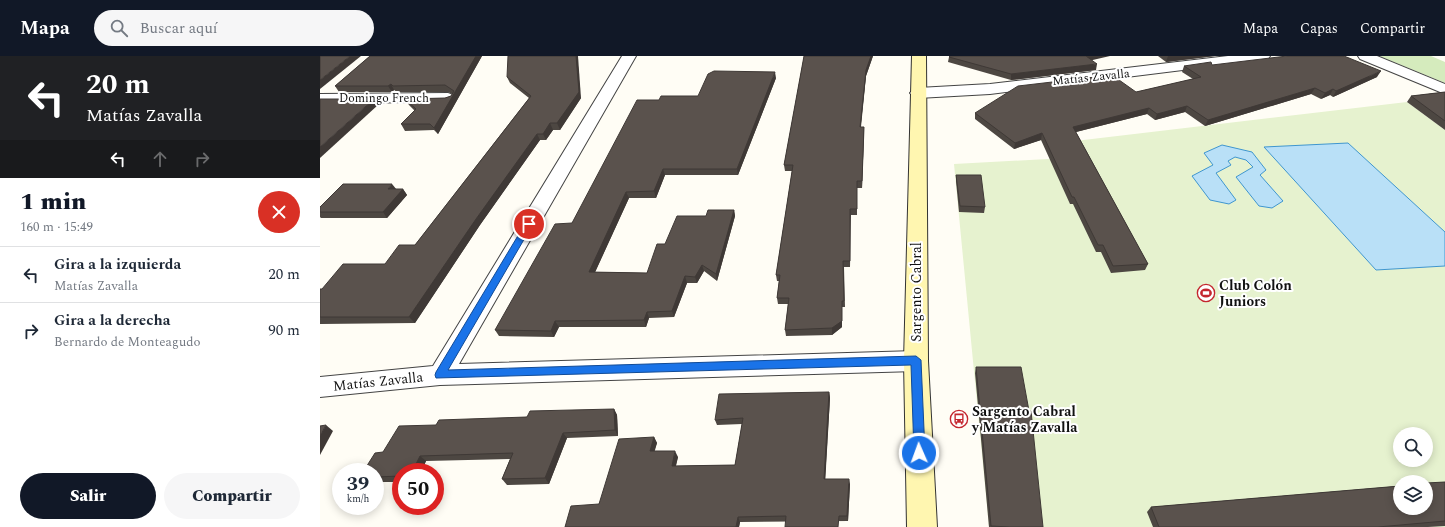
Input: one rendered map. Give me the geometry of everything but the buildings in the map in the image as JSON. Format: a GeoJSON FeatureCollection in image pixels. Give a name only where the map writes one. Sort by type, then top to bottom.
{"type":"FeatureCollection","features":[{"type":"Feature","properties":{"kind":"main road","name":"Sargento Cabral"},"geometry":{"type":"LineString","coordinates":[[919,56],[916,360],[922,527]]}},
{"type":"Feature","properties":{"kind":"street","name":"Matías Zavalla"},"geometry":{"type":"LineString","coordinates":[[918,93],[990,89],[1263,56]]}},
{"type":"Feature","properties":{"kind":"street"},"geometry":{"type":"LineString","coordinates":[[1365,56],[1445,89]]}},
{"type":"Feature","properties":{"kind":"street"},"geometry":{"type":"LineString","coordinates":[[440,375],[633,58]]}},
{"type":"Feature","properties":{"kind":"street"},"geometry":{"type":"LineString","coordinates":[[1132,60],[1148,70]]}},
{"type":"Feature","properties":{"kind":"street"},"geometry":{"type":"LineString","coordinates":[[320,99],[337,84]]}},
{"type":"Feature","properties":{"kind":"street","name":"Domingo French"},"geometry":{"type":"LineString","coordinates":[[320,99],[448,98]]}},
{"type":"Feature","properties":{"kind":"street","name":"Matías Zavalla"},"geometry":{"type":"LineString","coordinates":[[320,387],[440,375],[916,360]]}},
{"type":"Feature","properties":{"kind":"green space"},"geometry":{"type":"Polygon","coordinates":[[[1379,56],[1431,56],[1445,62],[1445,83],[1379,56]]]}},
{"type":"Feature","properties":{"kind":"green space","name":"Club Colón Juniors"},"geometry":{"type":"Polygon","coordinates":[[[1407,102],[1445,130],[1445,527],[989,527],[954,164],[1084,157],[1075,141],[1407,102]]]}},
{"type":"Feature","properties":{"kind":"water"},"geometry":{"type":"Polygon","coordinates":[[[1348,143],[1445,232],[1445,266],[1376,270],[1264,147],[1348,143]]]}},
{"type":"Feature","properties":{"kind":"water"},"geometry":{"type":"Polygon","coordinates":[[[1222,145],[1252,152],[1266,170],[1260,175],[1283,201],[1272,208],[1259,206],[1236,177],[1253,167],[1246,160],[1235,157],[1228,161],[1231,165],[1216,173],[1236,200],[1229,204],[1210,200],[1192,176],[1213,165],[1204,153],[1222,145]]]}},
{"type":"Feature","properties":{"kind":"place","name":"Club Colón Juniors"},"geometry":{"type":"Point","coordinates":[1206,293]}},
{"type":"Feature","properties":{"kind":"place","name":"Sargento Cabral y Matías Zavalla"},"geometry":{"type":"Point","coordinates":[959,419]}},
{"type":"Feature","properties":{"kind":"route"},"geometry":{"type":"LineString","coordinates":[[529,224],[440,375],[916,360],[919,453]]}}]}
